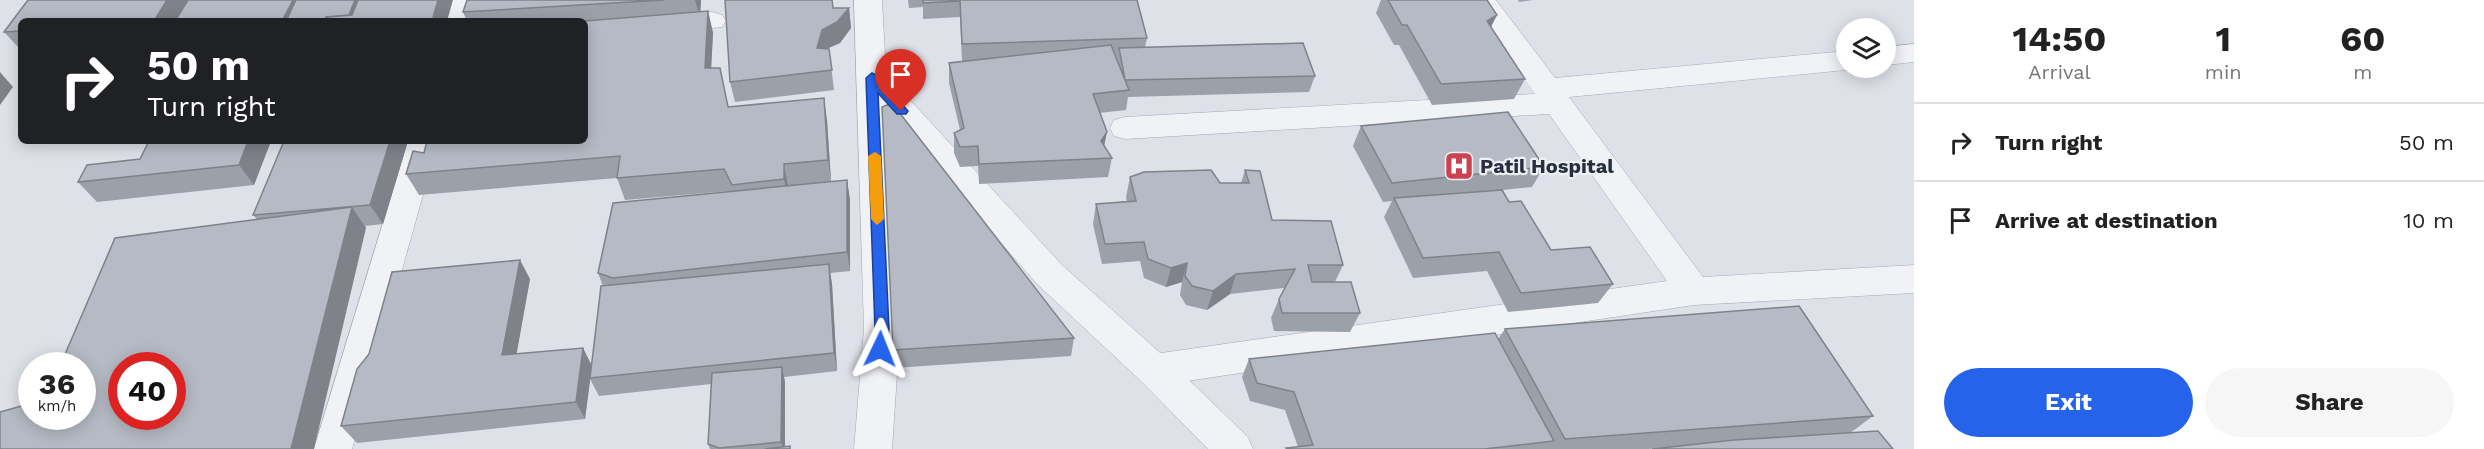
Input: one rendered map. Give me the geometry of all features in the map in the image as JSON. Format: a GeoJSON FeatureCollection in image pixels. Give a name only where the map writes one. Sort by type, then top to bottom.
{"type":"FeatureCollection","features":[{"type":"Feature","properties":{"kind":"street"},"geometry":{"type":"LineString","coordinates":[[460,18],[465,0]]}},
{"type":"Feature","properties":{"kind":"street"},"geometry":{"type":"LineString","coordinates":[[868,0],[882,329],[873,449]]}},
{"type":"Feature","properties":{"kind":"street"},"geometry":{"type":"LineString","coordinates":[[1482,0],[1694,291]]}},
{"type":"Feature","properties":{"kind":"street"},"geometry":{"type":"LineString","coordinates":[[588,32],[712,21]]}},
{"type":"Feature","properties":{"kind":"street"},"geometry":{"type":"LineString","coordinates":[[1896,55],[1914,53]]}},
{"type":"Feature","properties":{"kind":"street"},"geometry":{"type":"LineString","coordinates":[[1125,128],[1553,96],[1836,61]]}},
{"type":"Feature","properties":{"kind":"street"},"geometry":{"type":"LineString","coordinates":[[872,78],[1050,275],[1154,370],[1234,449]]}},
{"type":"Feature","properties":{"kind":"street"},"geometry":{"type":"LineString","coordinates":[[333,449],[422,144]]}},
{"type":"Feature","properties":{"kind":"street"},"geometry":{"type":"LineString","coordinates":[[1154,370],[1694,291],[1914,279]]}},
{"type":"Feature","properties":{"kind":"building"},"geometry":{"type":"Polygon","coordinates":[[[28,0],[167,0],[156,18],[18,18],[18,31],[4,32],[28,0]]]}},
{"type":"Feature","properties":{"kind":"building"},"geometry":{"type":"Polygon","coordinates":[[[188,0],[293,0],[284,18],[177,18],[188,0]]]}},
{"type":"Feature","properties":{"kind":"building"},"geometry":{"type":"Polygon","coordinates":[[[296,0],[355,0],[349,15],[326,18],[287,18],[296,0]]]}},
{"type":"Feature","properties":{"kind":"building"},"geometry":{"type":"Polygon","coordinates":[[[358,0],[438,0],[433,18],[328,18],[352,15],[358,0]]]}},
{"type":"Feature","properties":{"kind":"building"},"geometry":{"type":"Polygon","coordinates":[[[467,0],[664,0],[463,12],[467,0]]]}},
{"type":"Feature","properties":{"kind":"building"},"geometry":{"type":"Polygon","coordinates":[[[725,0],[832,0],[833,8],[849,8],[837,22],[822,30],[817,48],[829,49],[832,70],[730,82],[725,0]]]}},
{"type":"Feature","properties":{"kind":"building"},"geometry":{"type":"Polygon","coordinates":[[[923,0],[960,0],[960,1],[923,3],[923,0]]]}},
{"type":"Feature","properties":{"kind":"building"},"geometry":{"type":"Polygon","coordinates":[[[960,0],[1137,0],[1147,38],[962,44],[960,0]]]}},
{"type":"Feature","properties":{"kind":"building"},"geometry":{"type":"Polygon","coordinates":[[[1388,0],[1487,0],[1497,15],[1487,21],[1525,79],[1441,84],[1407,25],[1402,25],[1388,0]]]}},
{"type":"Feature","properties":{"kind":"building"},"geometry":{"type":"Polygon","coordinates":[[[708,11],[705,68],[720,68],[728,107],[824,98],[828,160],[784,164],[784,179],[732,185],[724,169],[617,178],[620,156],[406,174],[413,151],[424,153],[426,144],[588,144],[588,21],[708,11]]]}},
{"type":"Feature","properties":{"kind":"building"},"geometry":{"type":"Polygon","coordinates":[[[1303,43],[1315,76],[1125,80],[1119,48],[1303,43]]]}},
{"type":"Feature","properties":{"kind":"building"},"geometry":{"type":"Polygon","coordinates":[[[1111,45],[1129,90],[1093,94],[1107,132],[1101,141],[1112,158],[979,164],[978,146],[960,147],[954,133],[964,128],[949,63],[1111,45]]]}},
{"type":"Feature","properties":{"kind":"building"},"geometry":{"type":"Polygon","coordinates":[[[892,103],[1074,338],[893,350],[882,107],[892,103]]]}},
{"type":"Feature","properties":{"kind":"building"},"geometry":{"type":"Polygon","coordinates":[[[1508,112],[1544,167],[1392,183],[1361,126],[1508,112]]]}},
{"type":"Feature","properties":{"kind":"building"},"geometry":{"type":"Polygon","coordinates":[[[148,144],[247,144],[239,165],[78,182],[87,165],[140,159],[148,144]]]}},
{"type":"Feature","properties":{"kind":"building"},"geometry":{"type":"Polygon","coordinates":[[[283,144],[389,144],[370,205],[253,215],[283,144]]]}},
{"type":"Feature","properties":{"kind":"building"},"geometry":{"type":"Polygon","coordinates":[[[1211,170],[1220,183],[1249,183],[1245,170],[1260,171],[1272,220],[1331,221],[1343,265],[1308,265],[1312,282],[1351,282],[1360,313],[1282,313],[1279,299],[1295,269],[1236,274],[1213,291],[1192,286],[1185,276],[1187,263],[1171,268],[1148,259],[1144,242],[1105,244],[1096,204],[1136,201],[1130,177],[1144,172],[1211,170]]]}},
{"type":"Feature","properties":{"kind":"building"},"geometry":{"type":"Polygon","coordinates":[[[847,180],[847,252],[613,278],[598,273],[613,203],[847,180]]]}},
{"type":"Feature","properties":{"kind":"building"},"geometry":{"type":"Polygon","coordinates":[[[1502,190],[1509,202],[1521,201],[1551,250],[1590,247],[1613,284],[1521,293],[1499,252],[1423,258],[1394,198],[1502,190]]]}},
{"type":"Feature","properties":{"kind":"building"},"geometry":{"type":"Polygon","coordinates":[[[352,207],[291,449],[0,449],[0,412],[18,407],[18,430],[96,430],[96,352],[66,352],[115,238],[352,207]]]}},
{"type":"Feature","properties":{"kind":"building"},"geometry":{"type":"Polygon","coordinates":[[[520,260],[502,355],[583,348],[576,402],[341,426],[357,369],[369,354],[392,272],[520,260]]]}},
{"type":"Feature","properties":{"kind":"building"},"geometry":{"type":"Polygon","coordinates":[[[829,264],[834,353],[590,378],[601,286],[829,264]]]}},
{"type":"Feature","properties":{"kind":"building"},"geometry":{"type":"Polygon","coordinates":[[[1799,306],[1873,416],[1565,439],[1505,329],[1799,306]]]}},
{"type":"Feature","properties":{"kind":"building"},"geometry":{"type":"Polygon","coordinates":[[[1495,333],[1554,441],[1484,449],[1287,449],[1313,445],[1294,392],[1257,383],[1249,359],[1495,333]]]}},
{"type":"Feature","properties":{"kind":"building"},"geometry":{"type":"Polygon","coordinates":[[[782,367],[781,442],[719,448],[708,444],[712,373],[782,367]]]}},
{"type":"Feature","properties":{"kind":"building"},"geometry":{"type":"Polygon","coordinates":[[[1878,431],[1893,449],[1652,449],[1734,440],[1878,431]]]}},
{"type":"Feature","properties":{"kind":"building"},"geometry":{"type":"Polygon","coordinates":[[[790,446],[790,449],[765,449],[790,446]]]}},
{"type":"Feature","properties":{"kind":"slow traffic"},"geometry":{"type":"LineString","coordinates":[[875,156],[877,219]]}},
{"type":"Feature","properties":{"kind":"place","name":"Patil Hospital"},"geometry":{"type":"Point","coordinates":[1459,166]}},
{"type":"Feature","properties":{"kind":"route"},"geometry":{"type":"LineString","coordinates":[[880,349],[882,329],[872,78],[901,111]]}}]}
